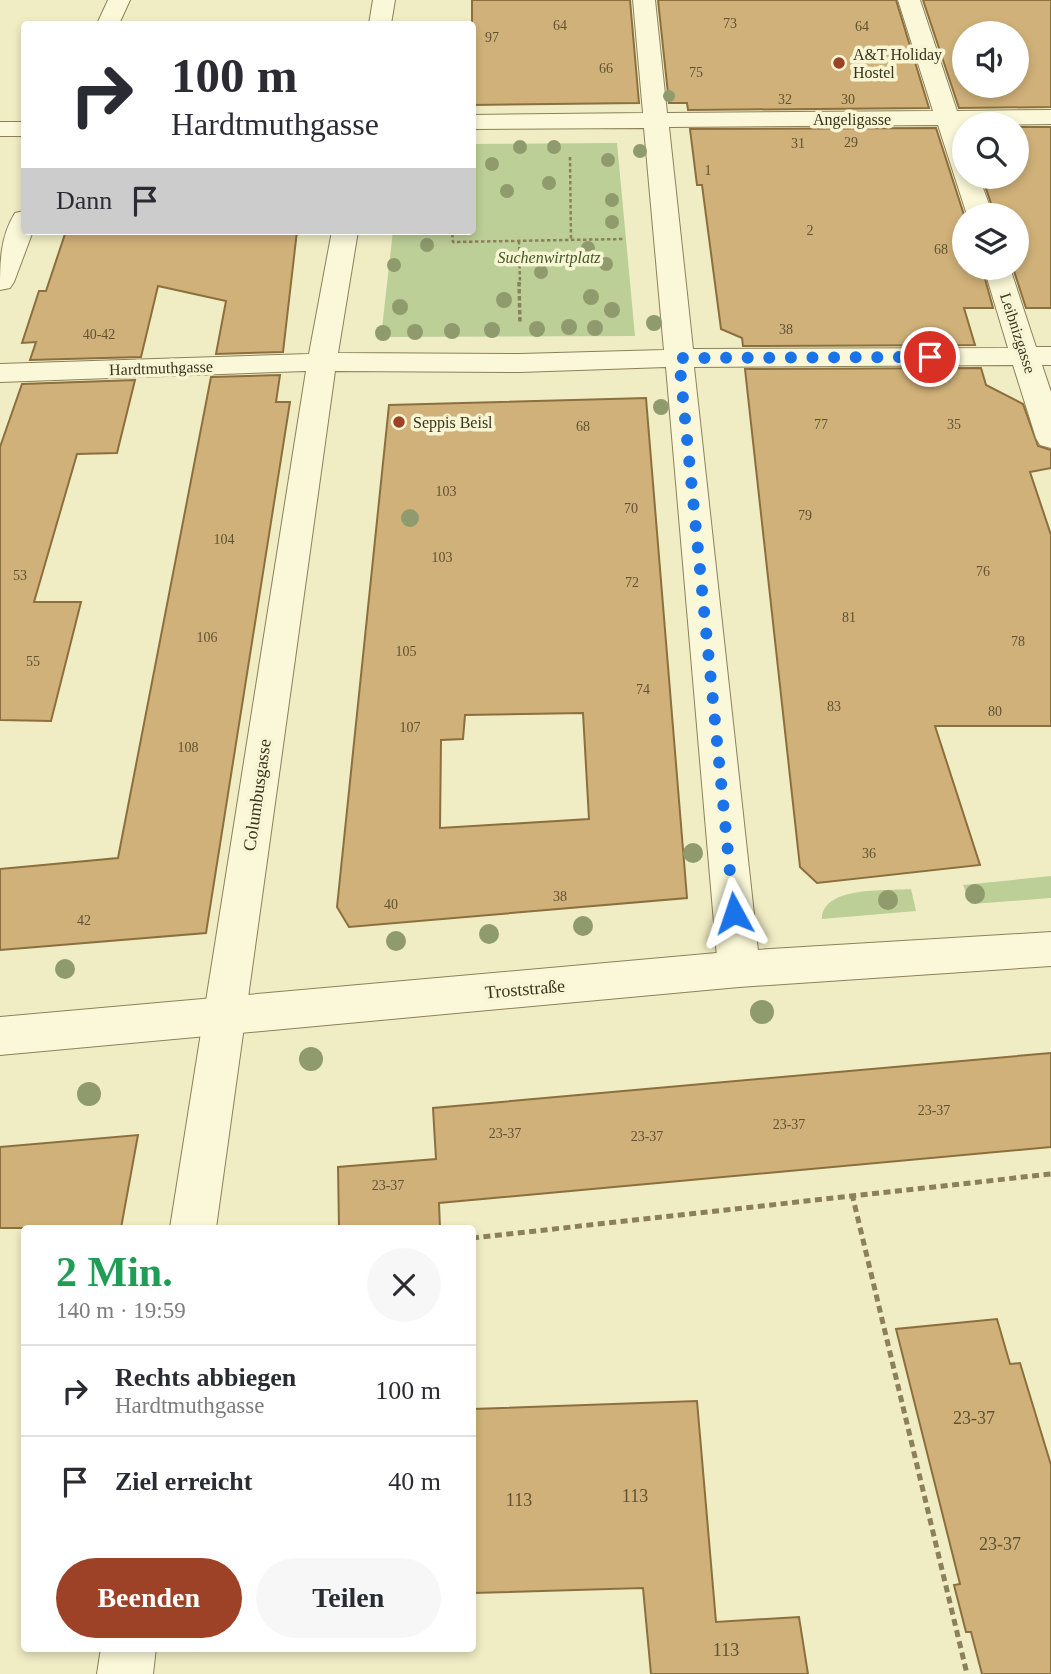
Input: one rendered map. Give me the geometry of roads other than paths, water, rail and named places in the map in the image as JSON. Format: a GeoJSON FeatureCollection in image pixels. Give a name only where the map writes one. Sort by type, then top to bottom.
{"type":"FeatureCollection","features":[{"type":"Feature","properties":{"kind":"street"},"geometry":{"type":"LineString","coordinates":[[109,21],[119,0]]}},
{"type":"Feature","properties":{"kind":"street"},"geometry":{"type":"LineString","coordinates":[[380,21],[384,0]]}},
{"type":"Feature","properties":{"kind":"street"},"geometry":{"type":"LineString","coordinates":[[644,0],[739,969]]}},
{"type":"Feature","properties":{"kind":"street"},"geometry":{"type":"LineString","coordinates":[[909,0],[952,132]]}},
{"type":"Feature","properties":{"kind":"street","name":"Angeligasse"},"geometry":{"type":"LineString","coordinates":[[654,120],[1051,117]]}},
{"type":"Feature","properties":{"kind":"street"},"geometry":{"type":"LineString","coordinates":[[476,122],[654,120]]}},
{"type":"Feature","properties":{"kind":"street"},"geometry":{"type":"LineString","coordinates":[[0,129],[21,129]]}},
{"type":"Feature","properties":{"kind":"street"},"geometry":{"type":"LineString","coordinates":[[0,282],[21,227]]}},
{"type":"Feature","properties":{"kind":"street"},"geometry":{"type":"LineString","coordinates":[[344,235],[321,362],[520,363],[679,358],[1039,356]]}},
{"type":"Feature","properties":{"kind":"street","name":"Leibnizgasse"},"geometry":{"type":"LineString","coordinates":[[1003,280],[1039,356],[1051,438]]}},
{"type":"Feature","properties":{"kind":"street","name":"Hardtmuthgasse"},"geometry":{"type":"LineString","coordinates":[[0,373],[321,362]]}},
{"type":"Feature","properties":{"kind":"street","name":"Columbusgasse"},"geometry":{"type":"LineString","coordinates":[[193,1225],[321,362]]}},
{"type":"Feature","properties":{"kind":"street","name":"Troststraße"},"geometry":{"type":"LineString","coordinates":[[0,1036],[739,969],[1051,949]]}},
{"type":"Feature","properties":{"kind":"street"},"geometry":{"type":"LineString","coordinates":[[125,1674],[128,1652]]}},
{"type":"Feature","properties":{"kind":"place","name":"A&T Holiday Hostel"},"geometry":{"type":"Point","coordinates":[839,63]}},
{"type":"Feature","properties":{"kind":"place","name":"Seppis Beisl"},"geometry":{"type":"Point","coordinates":[399,422]}},
{"type":"Feature","properties":{"kind":"park label","name":"Suchenwirtplatz"},"geometry":{"type":"Point","coordinates":[549,257]}}]}
